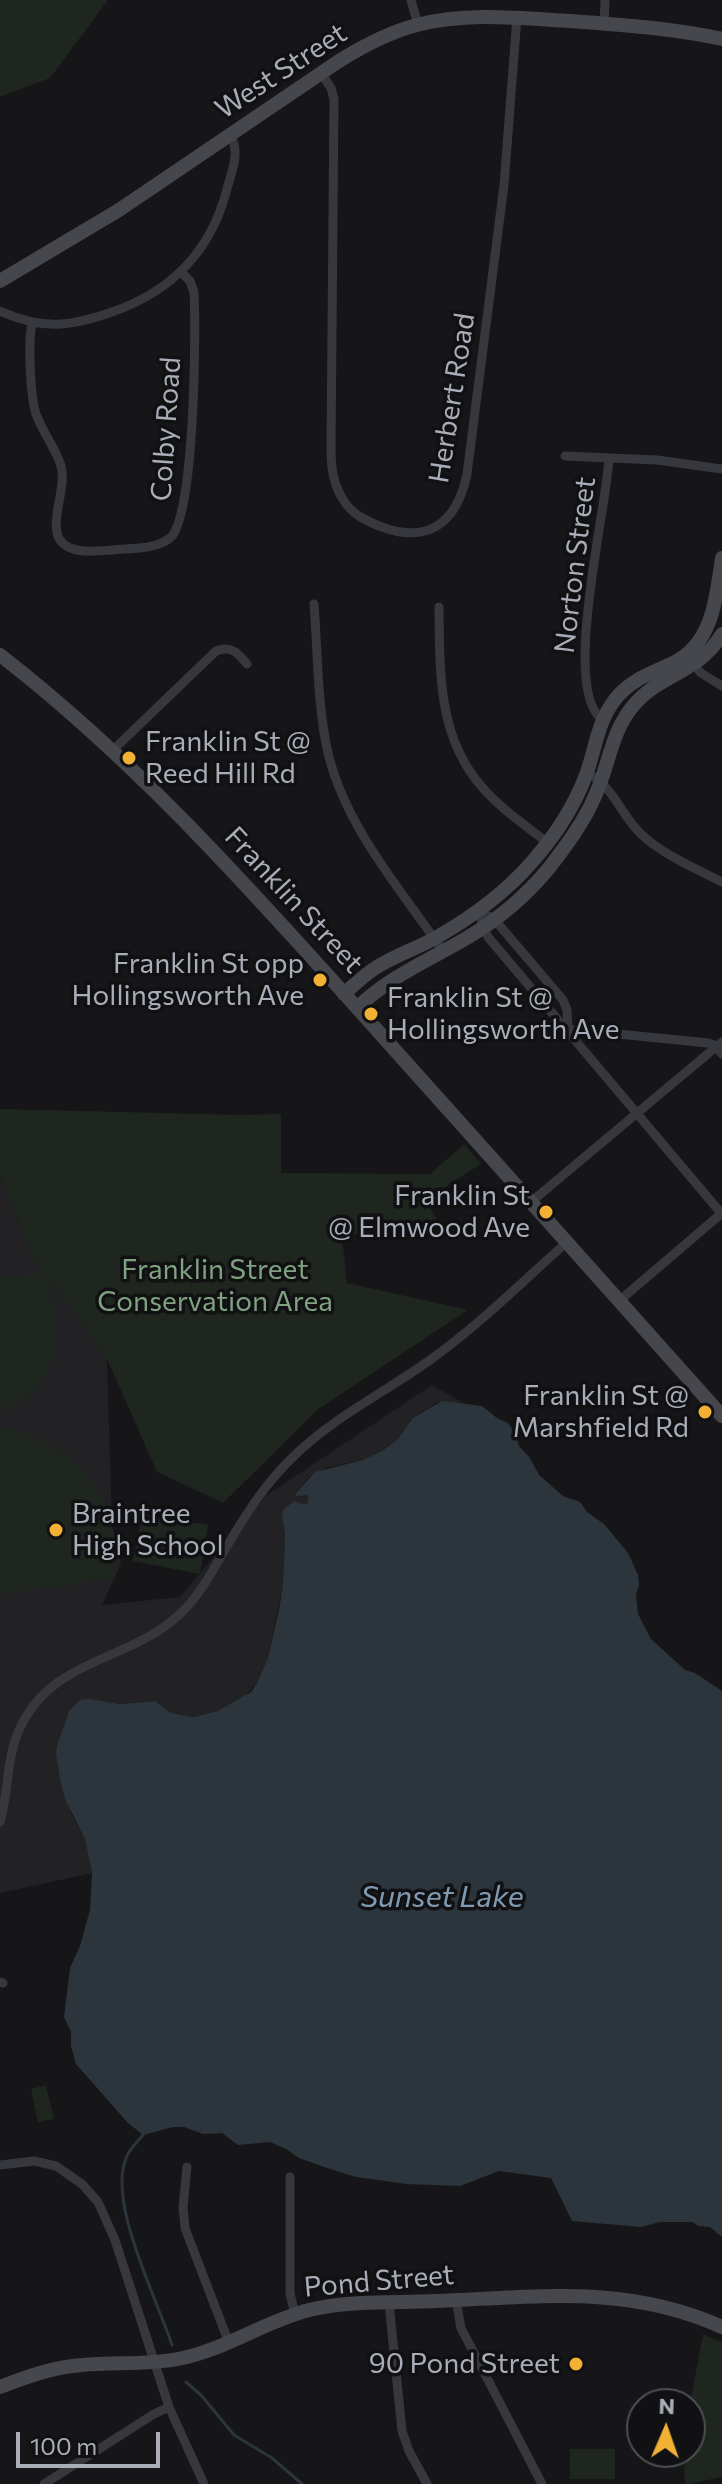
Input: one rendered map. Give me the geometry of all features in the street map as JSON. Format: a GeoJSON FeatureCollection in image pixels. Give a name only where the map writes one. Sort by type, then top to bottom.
{"type":"FeatureCollection","features":[{"type":"Feature","properties":{"kind":"street"},"geometry":{"type":"LineString","coordinates":[[411,0],[418,25]]}},
{"type":"Feature","properties":{"kind":"street"},"geometry":{"type":"LineString","coordinates":[[604,24],[605,0]]}},
{"type":"Feature","properties":{"kind":"street","name":"West Street"},"geometry":{"type":"LineString","coordinates":[[0,281],[119,210],[321,73],[373,42],[418,25],[464,18],[517,17],[673,31],[722,39]]}},
{"type":"Feature","properties":{"kind":"street","name":"Herbert Road"},"geometry":{"type":"LineString","coordinates":[[321,73],[331,88],[334,105],[331,448],[334,481],[344,501],[360,517],[401,533],[425,532],[443,523],[453,511],[464,489],[467,474],[504,185],[517,17]]}},
{"type":"Feature","properties":{"kind":"street"},"geometry":{"type":"LineString","coordinates":[[0,311],[32,323],[60,326],[88,321],[143,299],[181,272],[205,244],[220,214],[236,154],[231,136]]}},
{"type":"Feature","properties":{"kind":"street","name":"Colby Road"},"geometry":{"type":"LineString","coordinates":[[32,323],[30,342],[34,407],[63,471],[58,538],[65,545],[99,551],[160,543],[174,534],[181,517],[193,414],[194,292],[190,281],[181,272]]}},
{"type":"Feature","properties":{"kind":"street"},"geometry":{"type":"LineString","coordinates":[[565,456],[668,461],[722,469]]}},
{"type":"Feature","properties":{"kind":"street","name":"Norton Street"},"geometry":{"type":"LineString","coordinates":[[602,719],[592,709],[588,698],[585,648],[609,458]]}},
{"type":"Feature","properties":{"kind":"street"},"geometry":{"type":"LineString","coordinates":[[344,994],[377,966],[488,924],[530,889],[568,842],[592,804],[620,726],[635,703],[690,660],[711,619],[722,558]]}},
{"type":"Feature","properties":{"kind":"street"},"geometry":{"type":"LineString","coordinates":[[314,604],[324,726],[335,775],[360,831],[439,945]]}},
{"type":"Feature","properties":{"kind":"street"},"geometry":{"type":"LineString","coordinates":[[439,607],[441,696],[460,753],[477,781],[493,798],[551,838],[568,842]]}},
{"type":"Feature","properties":{"kind":"street"},"geometry":{"type":"LineString","coordinates":[[357,1008],[439,945],[520,875],[551,838],[571,807],[587,773],[602,719],[622,692],[642,676],[711,651],[722,634]]}},
{"type":"Feature","properties":{"kind":"street"},"geometry":{"type":"LineString","coordinates":[[113,750],[216,651],[223,648],[233,650],[247,664]]}},
{"type":"Feature","properties":{"kind":"street","name":"Franklin Street"},"geometry":{"type":"LineString","coordinates":[[0,655],[64,705],[203,839],[721,1413]]}},
{"type":"Feature","properties":{"kind":"street"},"geometry":{"type":"LineString","coordinates":[[690,660],[722,686]]}},
{"type":"Feature","properties":{"kind":"street"},"geometry":{"type":"LineString","coordinates":[[622,692],[635,703]]}},
{"type":"Feature","properties":{"kind":"street"},"geometry":{"type":"LineString","coordinates":[[587,773],[609,789],[624,815],[647,839],[722,882]]}},
{"type":"Feature","properties":{"kind":"street"},"geometry":{"type":"LineString","coordinates":[[479,911],[568,1029],[722,1213],[619,1301]]}},
{"type":"Feature","properties":{"kind":"street"},"geometry":{"type":"LineString","coordinates":[[488,924],[563,1000],[568,1029]]}},
{"type":"Feature","properties":{"kind":"street"},"geometry":{"type":"LineString","coordinates":[[568,1029],[705,1042],[720,1048]]}},
{"type":"Feature","properties":{"kind":"street"},"geometry":{"type":"LineString","coordinates":[[531,1202],[720,1048]]}},
{"type":"Feature","properties":{"kind":"street"},"geometry":{"type":"LineString","coordinates":[[0,1822],[17,1735],[28,1714],[46,1692],[71,1672],[139,1643],[178,1616],[206,1582],[261,1492],[303,1447],[433,1358],[567,1242]]}},
{"type":"Feature","properties":{"kind":"street"},"geometry":{"type":"LineString","coordinates":[[0,2165],[27,2161],[49,2163],[69,2173],[93,2196],[112,2231],[169,2407],[204,2484]]}},
{"type":"Feature","properties":{"kind":"street"},"geometry":{"type":"LineString","coordinates":[[187,2167],[183,2213],[185,2228],[229,2343]]}},
{"type":"Feature","properties":{"kind":"street"},"geometry":{"type":"LineString","coordinates":[[290,2177],[289,2288],[295,2315]]}},
{"type":"Feature","properties":{"kind":"street","name":"Pond Street"},"geometry":{"type":"LineString","coordinates":[[0,2387],[71,2366],[154,2362],[190,2356],[295,2315],[343,2305],[577,2296],[629,2299],[675,2308],[722,2327]]}},
{"type":"Feature","properties":{"kind":"street"},"geometry":{"type":"LineString","coordinates":[[456,2300],[461,2328],[542,2484]]}},
{"type":"Feature","properties":{"kind":"street"},"geometry":{"type":"LineString","coordinates":[[389,2303],[402,2431],[427,2484]]}},
{"type":"Feature","properties":{"kind":"street"},"geometry":{"type":"LineString","coordinates":[[44,2484],[169,2407]]}},
{"type":"Feature","properties":{"kind":"shaded area","name":"Braintree High School"},"geometry":{"type":"Polygon","coordinates":[[[0,1176],[31,1253],[107,1359],[112,1525],[121,1563],[102,1605],[180,1597],[267,1495],[432,1385],[469,1406],[438,1402],[413,1418],[397,1440],[371,1458],[326,1468],[310,1476],[298,1490],[296,1495],[308,1495],[308,1503],[282,1515],[285,1535],[283,1585],[268,1658],[257,1683],[242,1699],[218,1711],[193,1717],[171,1713],[155,1701],[120,1704],[101,1701],[69,1711],[58,1742],[57,1763],[71,1813],[85,1839],[92,1873],[0,1893],[0,1176]]]}},
{"type":"Feature","properties":{"kind":"green space"},"geometry":{"type":"Polygon","coordinates":[[[0,0],[108,0],[50,78],[0,97],[0,0]]]}},
{"type":"Feature","properties":{"kind":"green space","name":"Franklin Street Conservation Area"},"geometry":{"type":"Polygon","coordinates":[[[0,1109],[281,1114],[281,1173],[430,1174],[464,1144],[481,1164],[425,1200],[437,1219],[342,1236],[347,1283],[468,1310],[317,1410],[223,1503],[157,1472],[107,1359],[48,1277],[57,1327],[57,1341],[50,1367],[25,1399],[0,1411],[0,1278],[45,1273],[31,1253],[0,1176],[0,1109]]]}},
{"type":"Feature","properties":{"kind":"green space"},"geometry":{"type":"Polygon","coordinates":[[[0,1427],[47,1443],[86,1474],[96,1487],[106,1511],[116,1577],[0,1595],[0,1427]]]}},
{"type":"Feature","properties":{"kind":"green space"},"geometry":{"type":"Polygon","coordinates":[[[142,1514],[208,1525],[200,1574],[133,1561],[142,1514]]]}},
{"type":"Feature","properties":{"kind":"green space"},"geometry":{"type":"Polygon","coordinates":[[[46,2085],[54,2119],[38,2122],[31,2089],[46,2085]]]}},
{"type":"Feature","properties":{"kind":"green space"},"geometry":{"type":"Polygon","coordinates":[[[703,2334],[722,2343],[722,2477],[688,2484],[685,2483],[684,2468],[706,2468],[706,2388],[693,2388],[703,2334]]]}},
{"type":"Feature","properties":{"kind":"green space"},"geometry":{"type":"Polygon","coordinates":[[[570,2449],[615,2449],[615,2479],[570,2479],[570,2449]]]}},
{"type":"Feature","properties":{"kind":"water","name":"Sunset Lake"},"geometry":{"type":"Polygon","coordinates":[[[442,1401],[482,1406],[508,1423],[539,1475],[563,1496],[580,1502],[628,1553],[638,1575],[638,1614],[651,1639],[685,1670],[722,1691],[722,2237],[710,2227],[698,2226],[693,2222],[660,2222],[641,2227],[572,2221],[551,2178],[499,2171],[460,2186],[407,2184],[356,2177],[299,2158],[270,2142],[238,2145],[222,2133],[203,2134],[184,2127],[173,2127],[143,2135],[127,2122],[76,2064],[71,2032],[64,2017],[70,1968],[90,1910],[92,1873],[85,1839],[65,1799],[56,1754],[69,1711],[80,1700],[120,1704],[155,1701],[171,1713],[193,1717],[218,1711],[251,1692],[268,1658],[279,1610],[283,1585],[284,1509],[294,1501],[308,1503],[308,1495],[296,1496],[296,1493],[315,1472],[363,1460],[382,1451],[397,1440],[413,1418],[442,1401]]]}},
{"type":"Feature","properties":{"kind":"waterway"},"geometry":{"type":"LineString","coordinates":[[143,2135],[128,2154],[122,2173],[123,2196],[136,2249],[172,2345]]}},
{"type":"Feature","properties":{"kind":"waterway"},"geometry":{"type":"LineString","coordinates":[[186,2382],[234,2435],[272,2458],[302,2484]]}},
{"type":"Feature","properties":{"kind":"place","name":"Franklin St @ Reed Hill Rd"},"geometry":{"type":"Point","coordinates":[129,758]}},
{"type":"Feature","properties":{"kind":"place","name":"Franklin St opp Hollingsworth Ave"},"geometry":{"type":"Point","coordinates":[320,980]}},
{"type":"Feature","properties":{"kind":"place","name":"Franklin St @ Hollingsworth Ave"},"geometry":{"type":"Point","coordinates":[371,1014]}},
{"type":"Feature","properties":{"kind":"place","name":"Franklin St @ Elmwood Ave"},"geometry":{"type":"Point","coordinates":[546,1212]}},
{"type":"Feature","properties":{"kind":"place","name":"Franklin St @ Marshfield Rd"},"geometry":{"type":"Point","coordinates":[705,1412]}},
{"type":"Feature","properties":{"kind":"place","name":"Braintree High School"},"geometry":{"type":"Point","coordinates":[56,1530]}},
{"type":"Feature","properties":{"kind":"place","name":"90 Pond Street"},"geometry":{"type":"Point","coordinates":[576,2364]}}]}
